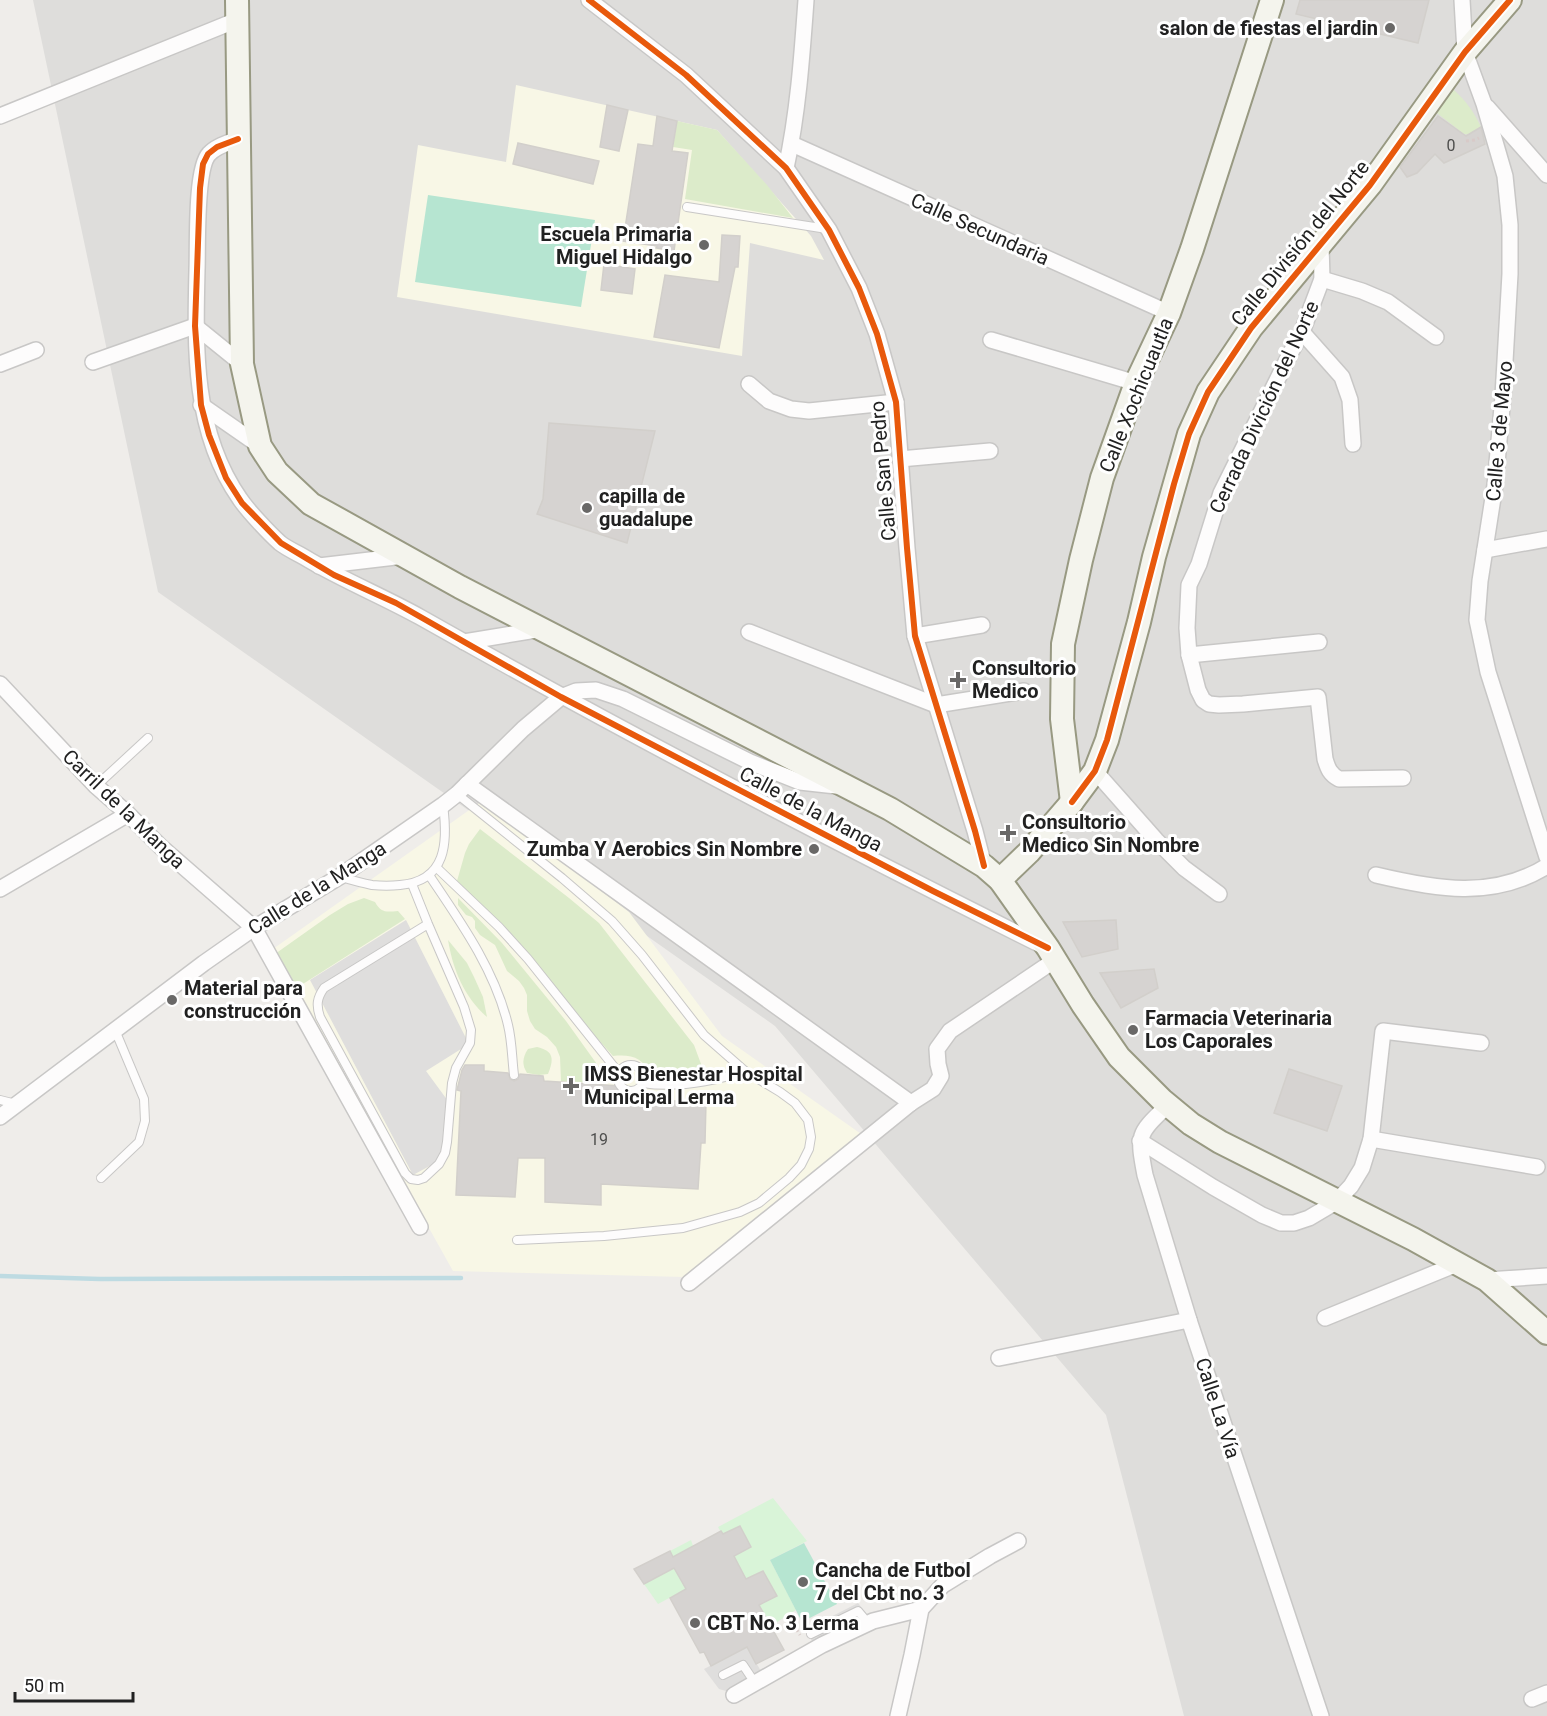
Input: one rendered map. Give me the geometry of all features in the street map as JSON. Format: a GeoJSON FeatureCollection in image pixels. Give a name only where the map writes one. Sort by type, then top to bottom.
{"type":"FeatureCollection","features":[{"type":"Feature","properties":{"kind":"main road","name":"Calle Xochicuautla"},"geometry":{"type":"LineString","coordinates":[[1072,801],[1062,719],[1063,644],[1081,560],[1102,478],[1136,383],[1169,314],[1272,0]]}},
{"type":"Feature","properties":{"kind":"main road","name":"Calle División del Norte"},"geometry":{"type":"LineString","coordinates":[[992,873],[1029,852],[1095,771],[1107,740],[1154,557],[1189,434],[1208,392],[1251,328],[1370,185],[1464,52],[1510,0]]}},
{"type":"Feature","properties":{"kind":"main road"},"geometry":{"type":"LineString","coordinates":[[237,10],[242,364],[260,446],[277,472],[311,504],[460,587],[890,809],[992,873],[1051,954],[1119,1057],[1168,1105],[1191,1124],[1220,1142],[1413,1239],[1487,1280],[1547,1333]]}},
{"type":"Feature","properties":{"kind":"street","name":"Calle San Pedro"},"geometry":{"type":"LineString","coordinates":[[590,0],[686,75],[786,168],[829,230],[859,288],[877,334],[896,402],[915,636],[975,831],[992,873]]}},
{"type":"Feature","properties":{"kind":"street"},"geometry":{"type":"LineString","coordinates":[[786,168],[792,144],[806,0]]}},
{"type":"Feature","properties":{"kind":"street","name":"Calle 3 de Mayo"},"geometry":{"type":"LineString","coordinates":[[1462,0],[1464,52],[1484,104],[1505,176],[1510,225],[1510,273],[1504,384],[1495,485],[1480,581],[1477,620],[1488,672],[1547,857]]}},
{"type":"Feature","properties":{"kind":"street"},"geometry":{"type":"LineString","coordinates":[[0,116],[237,10]]}},
{"type":"Feature","properties":{"kind":"street"},"geometry":{"type":"LineString","coordinates":[[1484,104],[1547,175]]}},
{"type":"Feature","properties":{"kind":"street"},"geometry":{"type":"LineString","coordinates":[[238,139],[217,147],[208,154],[203,164],[200,188],[195,326],[201,405],[209,435],[226,478],[243,503],[281,543],[334,575],[396,603],[561,697],[576,691],[596,690],[623,699],[750,762],[800,782],[846,786]]}},
{"type":"Feature","properties":{"kind":"street","name":"Calle Secundaria"},"geometry":{"type":"LineString","coordinates":[[792,144],[1169,314]]}},
{"type":"Feature","properties":{"kind":"street","name":"Cerrada Divición del Norte"},"geometry":{"type":"LineString","coordinates":[[1321,244],[1322,279],[1302,333],[1221,493],[1199,564],[1189,585],[1187,628],[1189,655],[1198,690],[1203,700],[1209,704],[1243,704],[1318,697],[1325,759],[1332,775],[1339,779],[1402,778]]}},
{"type":"Feature","properties":{"kind":"street"},"geometry":{"type":"LineString","coordinates":[[1322,279],[1362,291],[1388,303],[1436,338]]}},
{"type":"Feature","properties":{"kind":"street"},"geometry":{"type":"LineString","coordinates":[[93,362],[195,326]]}},
{"type":"Feature","properties":{"kind":"street"},"geometry":{"type":"LineString","coordinates":[[195,326],[242,364]]}},
{"type":"Feature","properties":{"kind":"street"},"geometry":{"type":"LineString","coordinates":[[1302,333],[1342,377],[1350,400],[1353,444]]}},
{"type":"Feature","properties":{"kind":"street"},"geometry":{"type":"LineString","coordinates":[[991,340],[1136,383]]}},
{"type":"Feature","properties":{"kind":"street"},"geometry":{"type":"LineString","coordinates":[[0,364],[36,350]]}},
{"type":"Feature","properties":{"kind":"street"},"geometry":{"type":"LineString","coordinates":[[749,384],[769,401],[791,410],[809,411],[896,402]]}},
{"type":"Feature","properties":{"kind":"street"},"geometry":{"type":"LineString","coordinates":[[201,405],[260,446]]}},
{"type":"Feature","properties":{"kind":"street"},"geometry":{"type":"LineString","coordinates":[[900,459],[990,451]]}},
{"type":"Feature","properties":{"kind":"street"},"geometry":{"type":"LineString","coordinates":[[1485,550],[1547,538]]}},
{"type":"Feature","properties":{"kind":"street"},"geometry":{"type":"LineString","coordinates":[[319,566],[404,556]]}},
{"type":"Feature","properties":{"kind":"street"},"geometry":{"type":"LineString","coordinates":[[915,636],[982,625]]}},
{"type":"Feature","properties":{"kind":"street"},"geometry":{"type":"LineString","coordinates":[[464,642],[542,629]]}},
{"type":"Feature","properties":{"kind":"street"},"geometry":{"type":"LineString","coordinates":[[749,632],[936,705],[1024,691]]}},
{"type":"Feature","properties":{"kind":"street"},"geometry":{"type":"LineString","coordinates":[[1189,655],[1319,642]]}},
{"type":"Feature","properties":{"kind":"street","name":"Carril de la Manga"},"geometry":{"type":"LineString","coordinates":[[0,684],[96,786],[161,847],[254,928],[420,1227]]}},
{"type":"Feature","properties":{"kind":"street","name":"Calle de la Manga"},"geometry":{"type":"LineString","coordinates":[[0,1117],[204,963],[254,928],[339,877],[443,805],[523,729],[561,697],[1051,954]]}},
{"type":"Feature","properties":{"kind":"street"},"geometry":{"type":"LineString","coordinates":[[1095,771],[1184,868],[1219,894]]}},
{"type":"Feature","properties":{"kind":"street"},"geometry":{"type":"LineString","coordinates":[[462,789],[911,1103]]}},
{"type":"Feature","properties":{"kind":"street"},"geometry":{"type":"LineString","coordinates":[[0,889],[128,814]]}},
{"type":"Feature","properties":{"kind":"street"},"geometry":{"type":"LineString","coordinates":[[1376,875],[1417,885],[1470,890],[1510,884],[1533,875],[1547,866]]}},
{"type":"Feature","properties":{"kind":"street"},"geometry":{"type":"LineString","coordinates":[[690,1282],[911,1103],[933,1089],[941,1076],[937,1049],[950,1031],[1051,954]]}},
{"type":"Feature","properties":{"kind":"street"},"geometry":{"type":"LineString","coordinates":[[1168,1105],[1142,1132],[1140,1141],[1252,1210],[1281,1223],[1294,1223],[1309,1218],[1336,1202],[1351,1186],[1362,1168],[1371,1139],[1383,1031],[1481,1043]]}},
{"type":"Feature","properties":{"kind":"street"},"geometry":{"type":"LineString","coordinates":[[1371,1139],[1537,1167]]}},
{"type":"Feature","properties":{"kind":"street","name":"Calle La Vía"},"geometry":{"type":"LineString","coordinates":[[1140,1141],[1145,1175],[1189,1320],[1321,1716]]}},
{"type":"Feature","properties":{"kind":"street"},"geometry":{"type":"LineString","coordinates":[[1325,1318],[1457,1264]]}},
{"type":"Feature","properties":{"kind":"street"},"geometry":{"type":"LineString","coordinates":[[1487,1280],[1547,1276]]}},
{"type":"Feature","properties":{"kind":"street"},"geometry":{"type":"LineString","coordinates":[[999,1358],[1189,1320]]}},
{"type":"Feature","properties":{"kind":"street"},"geometry":{"type":"LineString","coordinates":[[897,1716],[921,1609],[943,1585],[1018,1541]]}},
{"type":"Feature","properties":{"kind":"street"},"geometry":{"type":"LineString","coordinates":[[734,1695],[822,1645],[868,1623],[921,1609]]}},
{"type":"Feature","properties":{"kind":"street"},"geometry":{"type":"LineString","coordinates":[[1532,1699],[1547,1693]]}},
{"type":"Feature","properties":{"kind":"lane"},"geometry":{"type":"LineString","coordinates":[[687,207],[829,230]]}},
{"type":"Feature","properties":{"kind":"lane"},"geometry":{"type":"LineString","coordinates":[[96,786],[148,738]]}},
{"type":"Feature","properties":{"kind":"lane"},"geometry":{"type":"LineString","coordinates":[[462,789],[612,921],[642,955],[704,1035],[745,1071],[795,1103],[808,1120],[811,1137],[809,1149],[801,1165],[789,1178],[759,1203],[740,1212],[683,1228],[604,1236],[517,1240]]}},
{"type":"Feature","properties":{"kind":"lane"},"geometry":{"type":"LineString","coordinates":[[339,877],[387,886],[412,884],[429,875],[436,868],[445,842],[446,824],[443,805]]}},
{"type":"Feature","properties":{"kind":"lane"},"geometry":{"type":"LineString","coordinates":[[436,868],[499,927],[528,959],[619,1073]]}},
{"type":"Feature","properties":{"kind":"lane"},"geometry":{"type":"LineString","coordinates":[[429,875],[467,934],[497,993],[508,1026],[514,1075]]}},
{"type":"Feature","properties":{"kind":"lane"},"geometry":{"type":"LineString","coordinates":[[412,884],[464,1007],[471,1030],[470,1043],[456,1068],[452,1083],[445,1153],[439,1164],[424,1178],[418,1180],[411,1179],[405,1173],[320,1017],[317,1006],[318,996],[324,988],[428,924]]}},
{"type":"Feature","properties":{"kind":"lane"},"geometry":{"type":"LineString","coordinates":[[101,1178],[139,1142],[145,1121],[144,1099],[115,1030]]}},
{"type":"Feature","properties":{"kind":"lane"},"geometry":{"type":"LineString","coordinates":[[633,1065],[642,1072],[644,1077],[642,1083],[639,1087],[628,1090],[619,1084],[619,1073],[622,1068],[633,1065]]}},
{"type":"Feature","properties":{"kind":"lane"},"geometry":{"type":"LineString","coordinates":[[642,1083],[669,1085],[706,1081],[745,1071]]}},
{"type":"Feature","properties":{"kind":"lane"},"geometry":{"type":"LineString","coordinates":[[0,1100],[17,1104]]}},
{"type":"Feature","properties":{"kind":"lane"},"geometry":{"type":"LineString","coordinates":[[811,1634],[858,1611],[868,1623]]}},
{"type":"Feature","properties":{"kind":"lane"},"geometry":{"type":"LineString","coordinates":[[723,1675],[743,1665],[755,1683]]}},
{"type":"Feature","properties":{"kind":"shaded area"},"geometry":{"type":"Polygon","coordinates":[[[33,0],[1547,0],[1547,1716],[1184,1716],[1106,1415],[775,1026],[158,592],[33,0]]]}},
{"type":"Feature","properties":{"kind":"shaded area","name":"Escuela Primaria Miguel Hidalgo"},"geometry":{"type":"Polygon","coordinates":[[[516,85],[717,130],[811,236],[824,260],[750,243],[742,356],[397,297],[418,145],[506,162],[516,85]]]}},
{"type":"Feature","properties":{"kind":"shaded area","name":"IMSS Bienestar Hospital Municipal Lerma"},"geometry":{"type":"Polygon","coordinates":[[[482,801],[629,912],[722,1036],[864,1136],[685,1277],[453,1271],[273,949],[482,801]]]}},
{"type":"Feature","properties":{"kind":"shaded area"},"geometry":{"type":"Polygon","coordinates":[[[406,920],[469,1044],[426,1071],[448,1101],[447,1141],[437,1162],[413,1175],[310,980],[406,920]]]}},
{"type":"Feature","properties":{"kind":"shaded area"},"geometry":{"type":"Polygon","coordinates":[[[858,1603],[867,1615],[812,1641],[805,1630],[858,1603]]]}},
{"type":"Feature","properties":{"kind":"shaded area"},"geometry":{"type":"Polygon","coordinates":[[[747,1647],[762,1673],[726,1691],[719,1689],[704,1669],[747,1647]]]}},
{"type":"Feature","properties":{"kind":"green space"},"geometry":{"type":"Polygon","coordinates":[[[1449,90],[1454,90],[1476,116],[1481,127],[1475,131],[1476,135],[1464,134],[1433,110],[1449,90]]]}},
{"type":"Feature","properties":{"kind":"green space"},"geometry":{"type":"Polygon","coordinates":[[[677,121],[717,130],[767,185],[793,218],[685,199],[692,150],[673,147],[677,121]]]}},
{"type":"Feature","properties":{"kind":"green space"},"geometry":{"type":"Polygon","coordinates":[[[428,195],[595,220],[581,307],[415,282],[428,195]]]}},
{"type":"Feature","properties":{"kind":"green space"},"geometry":{"type":"Polygon","coordinates":[[[480,829],[599,923],[694,1045],[704,1072],[651,1075],[636,1058],[613,1056],[457,881],[465,853],[480,829]]]}},
{"type":"Feature","properties":{"kind":"green space"},"geometry":{"type":"Polygon","coordinates":[[[364,898],[375,902],[384,911],[398,911],[405,919],[295,989],[275,954],[330,915],[364,898]]]}},
{"type":"Feature","properties":{"kind":"green space"},"geometry":{"type":"Polygon","coordinates":[[[458,898],[502,943],[566,1021],[599,1067],[599,1083],[561,1081],[560,1057],[556,1047],[535,1029],[530,1021],[524,988],[507,971],[495,945],[480,935],[475,928],[475,921],[458,905],[458,898]]]}},
{"type":"Feature","properties":{"kind":"green space"},"geometry":{"type":"Polygon","coordinates":[[[448,940],[467,963],[483,997],[487,1017],[466,992],[453,962],[448,940]]]}},
{"type":"Feature","properties":{"kind":"green space"},"geometry":{"type":"Polygon","coordinates":[[[537,1047],[550,1053],[552,1060],[548,1074],[527,1073],[525,1070],[523,1061],[526,1052],[528,1049],[537,1047]]]}},
{"type":"Feature","properties":{"kind":"green space"},"geometry":{"type":"Polygon","coordinates":[[[773,1498],[807,1541],[770,1560],[796,1610],[771,1626],[759,1605],[777,1596],[763,1571],[746,1579],[718,1527],[773,1498]]]}},
{"type":"Feature","properties":{"kind":"green space"},"geometry":{"type":"Polygon","coordinates":[[[691,1540],[693,1546],[678,1565],[670,1551],[691,1540]]]}},
{"type":"Feature","properties":{"kind":"green space","name":"Cancha de Futbol 7 del Cbt no. 3"},"geometry":{"type":"Polygon","coordinates":[[[804,1543],[837,1604],[802,1622],[770,1560],[804,1543]]]}},
{"type":"Feature","properties":{"kind":"green space"},"geometry":{"type":"Polygon","coordinates":[[[674,1568],[686,1589],[658,1604],[644,1584],[674,1568]]]}},
{"type":"Feature","properties":{"kind":"building","name":"salon de fiestas el jardin"},"geometry":{"type":"Polygon","coordinates":[[[1300,0],[1429,0],[1418,43],[1296,14],[1300,0]]]}},
{"type":"Feature","properties":{"kind":"building"},"geometry":{"type":"Polygon","coordinates":[[[607,105],[628,110],[619,151],[600,147],[607,105]]]}},
{"type":"Feature","properties":{"kind":"building"},"geometry":{"type":"Polygon","coordinates":[[[657,116],[677,121],[672,151],[688,153],[674,251],[623,241],[638,144],[653,146],[657,116]]]}},
{"type":"Feature","properties":{"kind":"building"},"geometry":{"type":"Polygon","coordinates":[[[1438,116],[1466,136],[1481,127],[1485,144],[1444,163],[1435,154],[1417,173],[1407,177],[1400,167],[1438,116]]]}},
{"type":"Feature","properties":{"kind":"building"},"geometry":{"type":"Polygon","coordinates":[[[518,143],[599,161],[593,184],[513,164],[518,143]]]}},
{"type":"Feature","properties":{"kind":"building"},"geometry":{"type":"Polygon","coordinates":[[[722,235],[740,236],[738,267],[735,267],[719,348],[654,337],[665,275],[719,282],[722,235]]]}},
{"type":"Feature","properties":{"kind":"building"},"geometry":{"type":"Polygon","coordinates":[[[604,264],[635,269],[632,294],[601,290],[604,264]]]}},
{"type":"Feature","properties":{"kind":"building","name":"capilla de guadalupe"},"geometry":{"type":"Polygon","coordinates":[[[549,423],[655,431],[627,543],[537,514],[543,499],[549,423]]]}},
{"type":"Feature","properties":{"kind":"building"},"geometry":{"type":"Polygon","coordinates":[[[1116,920],[1118,949],[1082,957],[1063,922],[1116,920]]]}},
{"type":"Feature","properties":{"kind":"building"},"geometry":{"type":"Polygon","coordinates":[[[1154,969],[1158,988],[1121,1008],[1100,973],[1154,969]]]}},
{"type":"Feature","properties":{"kind":"building","name":"IMSS Bienestar Hospital Municipal Lerma"},"geometry":{"type":"Polygon","coordinates":[[[465,1065],[484,1065],[484,1071],[508,1073],[510,1079],[514,1081],[520,1074],[543,1076],[544,1081],[620,1086],[620,1099],[706,1102],[705,1143],[701,1143],[698,1189],[601,1184],[601,1205],[545,1202],[545,1158],[518,1158],[515,1197],[456,1195],[461,1091],[457,1090],[465,1065]]]}},
{"type":"Feature","properties":{"kind":"building"},"geometry":{"type":"Polygon","coordinates":[[[1289,1069],[1342,1086],[1327,1131],[1274,1113],[1289,1069]]]}},
{"type":"Feature","properties":{"kind":"building"},"geometry":{"type":"Polygon","coordinates":[[[740,1526],[751,1547],[734,1556],[746,1579],[763,1571],[777,1596],[759,1605],[784,1650],[756,1664],[747,1647],[711,1666],[704,1652],[700,1653],[670,1598],[686,1589],[674,1568],[644,1584],[634,1569],[670,1551],[673,1557],[721,1531],[723,1534],[740,1526]]]}},
{"type":"Feature","properties":{"kind":"waterway"},"geometry":{"type":"LineString","coordinates":[[0,1276],[100,1279],[461,1278]]}},
{"type":"Feature","properties":{"kind":"cycle path"},"geometry":{"type":"LineString","coordinates":[[589,0],[686,75],[786,168],[829,230],[859,288],[877,334],[896,402],[915,636],[984,866]]}},
{"type":"Feature","properties":{"kind":"cycle path"},"geometry":{"type":"LineString","coordinates":[[1072,802],[1095,771],[1107,740],[1174,484],[1189,434],[1208,392],[1251,328],[1370,185],[1465,52],[1510,0]]}},
{"type":"Feature","properties":{"kind":"cycle path"},"geometry":{"type":"LineString","coordinates":[[238,139],[217,147],[208,154],[203,164],[200,188],[195,326],[201,405],[209,435],[226,478],[242,503],[281,543],[334,575],[396,603],[561,697],[933,891],[1048,948]]}},
{"type":"Feature","properties":{"kind":"place","name":"salon de fiestas el jardin"},"geometry":{"type":"Point","coordinates":[1390,28]}},
{"type":"Feature","properties":{"kind":"place","name":"Escuela Primaria Miguel Hidalgo"},"geometry":{"type":"Point","coordinates":[704,245]}},
{"type":"Feature","properties":{"kind":"place","name":"capilla de guadalupe"},"geometry":{"type":"Point","coordinates":[587,508]}},
{"type":"Feature","properties":{"kind":"place","name":"Consultorio Medico"},"geometry":{"type":"Point","coordinates":[958,680]}},
{"type":"Feature","properties":{"kind":"place","name":"Consultorio Medico Sin Nombre"},"geometry":{"type":"Point","coordinates":[1008,833]}},
{"type":"Feature","properties":{"kind":"place","name":"Zumba Y Aerobics Sin Nombre"},"geometry":{"type":"Point","coordinates":[814,849]}},
{"type":"Feature","properties":{"kind":"place","name":"Material para construcción"},"geometry":{"type":"Point","coordinates":[172,1000]}},
{"type":"Feature","properties":{"kind":"place","name":"Farmacia Veterinaria Los Caporales"},"geometry":{"type":"Point","coordinates":[1133,1030]}},
{"type":"Feature","properties":{"kind":"place","name":"IMSS Bienestar Hospital Municipal Lerma"},"geometry":{"type":"Point","coordinates":[571,1086]}},
{"type":"Feature","properties":{"kind":"place","name":"Cancha de Futbol 7 del Cbt no. 3"},"geometry":{"type":"Point","coordinates":[803,1582]}},
{"type":"Feature","properties":{"kind":"place","name":"CBT No. 3 Lerma"},"geometry":{"type":"Point","coordinates":[695,1623]}}]}
